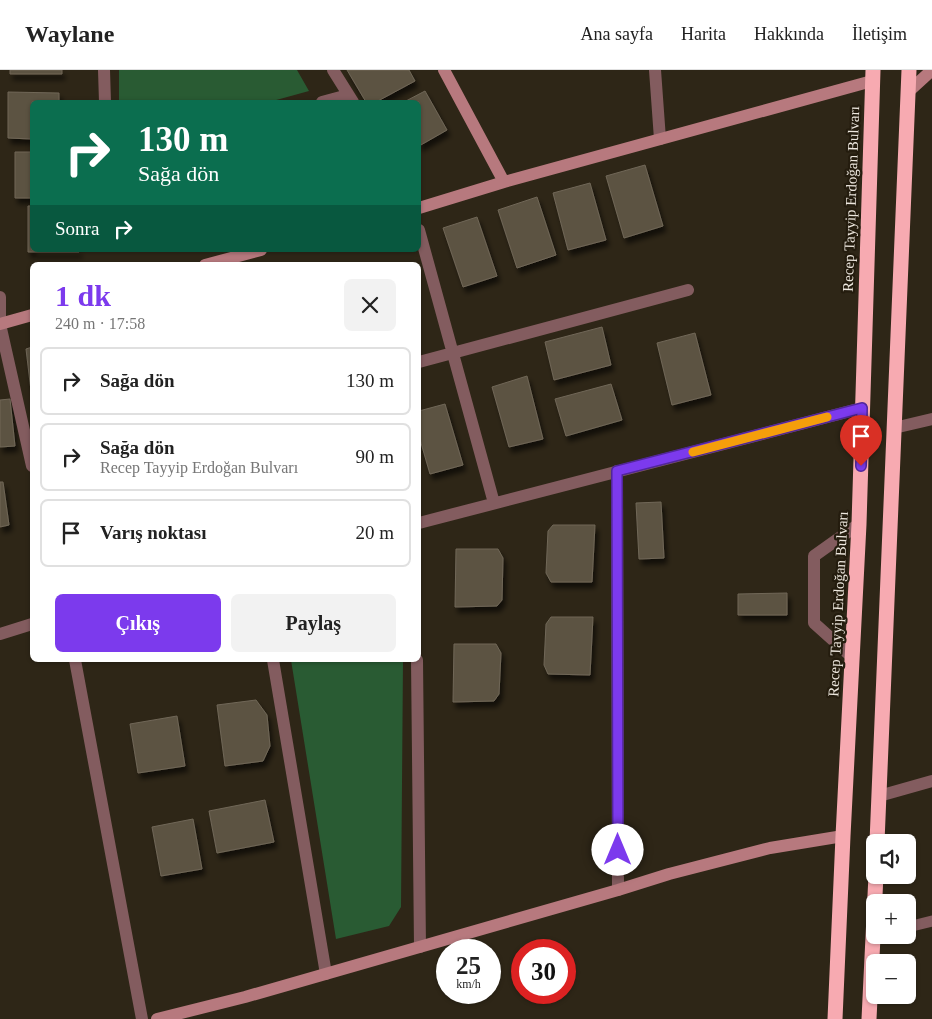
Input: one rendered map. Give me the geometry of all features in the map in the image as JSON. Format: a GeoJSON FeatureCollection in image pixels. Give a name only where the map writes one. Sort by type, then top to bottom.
{"type":"FeatureCollection","features":[{"type":"Feature","properties":{"kind":"highway"},"geometry":{"type":"LineString","coordinates":[[877,834],[909,70]]}},
{"type":"Feature","properties":{"kind":"highway","name":"Recep Tayyip Erdoğan Bulvarı"},"geometry":{"type":"LineString","coordinates":[[835,1019],[860,524],[872,75]]}},
{"type":"Feature","properties":{"kind":"highway"},"geometry":{"type":"LineString","coordinates":[[869,1019],[875,944]]}},
{"type":"Feature","properties":{"kind":"street"},"geometry":{"type":"LineString","coordinates":[[104,70],[105,100]]}},
{"type":"Feature","properties":{"kind":"street"},"geometry":{"type":"LineString","coordinates":[[333,70],[350,99]]}},
{"type":"Feature","properties":{"kind":"street"},"geometry":{"type":"LineString","coordinates":[[444,70],[504,182]]}},
{"type":"Feature","properties":{"kind":"street"},"geometry":{"type":"LineString","coordinates":[[655,70],[660,139]]}},
{"type":"Feature","properties":{"kind":"street"},"geometry":{"type":"LineString","coordinates":[[908,92],[932,70]]}},
{"type":"Feature","properties":{"kind":"street"},"geometry":{"type":"LineString","coordinates":[[421,207],[504,182],[660,139],[872,75]]}},
{"type":"Feature","properties":{"kind":"street"},"geometry":{"type":"LineString","coordinates":[[421,237],[494,503]]}},
{"type":"Feature","properties":{"kind":"street"},"geometry":{"type":"LineString","coordinates":[[216,262],[254,252]]}},
{"type":"Feature","properties":{"kind":"street"},"geometry":{"type":"LineString","coordinates":[[421,361],[688,290]]}},
{"type":"Feature","properties":{"kind":"street"},"geometry":{"type":"LineString","coordinates":[[0,297],[0,324],[30,457]]}},
{"type":"Feature","properties":{"kind":"street"},"geometry":{"type":"LineString","coordinates":[[0,324],[30,316]]}},
{"type":"Feature","properties":{"kind":"street"},"geometry":{"type":"LineString","coordinates":[[421,522],[862,408]]}},
{"type":"Feature","properties":{"kind":"street"},"geometry":{"type":"LineString","coordinates":[[894,428],[932,419]]}},
{"type":"Feature","properties":{"kind":"street"},"geometry":{"type":"LineString","coordinates":[[617,471],[618,890]]}},
{"type":"Feature","properties":{"kind":"street"},"geometry":{"type":"LineString","coordinates":[[853,658],[814,623],[814,556],[860,524]]}},
{"type":"Feature","properties":{"kind":"street"},"geometry":{"type":"LineString","coordinates":[[0,634],[30,625]]}},
{"type":"Feature","properties":{"kind":"street"},"geometry":{"type":"LineString","coordinates":[[75,662],[142,1019]]}},
{"type":"Feature","properties":{"kind":"street"},"geometry":{"type":"LineString","coordinates":[[273,662],[326,974]]}},
{"type":"Feature","properties":{"kind":"street"},"geometry":{"type":"LineString","coordinates":[[418,662],[420,947]]}},
{"type":"Feature","properties":{"kind":"street"},"geometry":{"type":"LineString","coordinates":[[879,796],[932,781]]}},
{"type":"Feature","properties":{"kind":"street"},"geometry":{"type":"LineString","coordinates":[[157,1019],[245,997],[669,874],[770,848],[843,836]]}},
{"type":"Feature","properties":{"kind":"lane"},"geometry":{"type":"LineString","coordinates":[[916,925],[932,921]]}},
{"type":"Feature","properties":{"kind":"green space"},"geometry":{"type":"Polygon","coordinates":[[[119,70],[297,70],[309,91],[276,100],[119,100],[119,70]]]}},
{"type":"Feature","properties":{"kind":"green space"},"geometry":{"type":"Polygon","coordinates":[[[291,662],[403,662],[401,907],[389,926],[336,939],[291,662]]]}},
{"type":"Feature","properties":{"kind":"building"},"geometry":{"type":"Polygon","coordinates":[[[10,70],[62,70],[62,74],[10,74],[10,70]]]}},
{"type":"Feature","properties":{"kind":"building"},"geometry":{"type":"Polygon","coordinates":[[[347,70],[409,70],[415,81],[380,100],[365,100],[347,70]]]}},
{"type":"Feature","properties":{"kind":"building"},"geometry":{"type":"Polygon","coordinates":[[[425,91],[447,130],[421,145],[421,100],[408,100],[425,91]]]}},
{"type":"Feature","properties":{"kind":"building"},"geometry":{"type":"Polygon","coordinates":[[[8,92],[59,93],[59,100],[30,100],[30,139],[8,138],[8,92]]]}},
{"type":"Feature","properties":{"kind":"building"},"geometry":{"type":"Polygon","coordinates":[[[15,152],[30,152],[30,198],[15,198],[15,152]]]}},
{"type":"Feature","properties":{"kind":"building"},"geometry":{"type":"Polygon","coordinates":[[[645,165],[663,226],[624,238],[606,176],[645,165]]]}},
{"type":"Feature","properties":{"kind":"building"},"geometry":{"type":"Polygon","coordinates":[[[590,183],[606,240],[568,250],[553,193],[590,183]]]}},
{"type":"Feature","properties":{"kind":"building"},"geometry":{"type":"Polygon","coordinates":[[[537,197],[556,255],[517,268],[498,210],[537,197]]]}},
{"type":"Feature","properties":{"kind":"building"},"geometry":{"type":"Polygon","coordinates":[[[28,206],[30,206],[30,252],[28,252],[28,206]]]}},
{"type":"Feature","properties":{"kind":"building"},"geometry":{"type":"Polygon","coordinates":[[[477,217],[497,276],[463,287],[443,228],[477,217]]]}},
{"type":"Feature","properties":{"kind":"building"},"geometry":{"type":"Polygon","coordinates":[[[602,327],[611,365],[554,380],[545,342],[602,327]]]}},
{"type":"Feature","properties":{"kind":"building"},"geometry":{"type":"Polygon","coordinates":[[[695,333],[711,395],[672,405],[657,343],[695,333]]]}},
{"type":"Feature","properties":{"kind":"building"},"geometry":{"type":"Polygon","coordinates":[[[30,348],[30,382],[26,349],[30,348]]]}},
{"type":"Feature","properties":{"kind":"building"},"geometry":{"type":"Polygon","coordinates":[[[527,376],[543,439],[509,447],[492,387],[527,376]]]}},
{"type":"Feature","properties":{"kind":"building"},"geometry":{"type":"Polygon","coordinates":[[[611,384],[622,420],[566,436],[555,399],[611,384]]]}},
{"type":"Feature","properties":{"kind":"building"},"geometry":{"type":"Polygon","coordinates":[[[10,399],[15,446],[0,447],[0,400],[10,399]]]}},
{"type":"Feature","properties":{"kind":"building"},"geometry":{"type":"Polygon","coordinates":[[[445,404],[463,465],[430,474],[421,443],[421,410],[445,404]]]}},
{"type":"Feature","properties":{"kind":"building"},"geometry":{"type":"Polygon","coordinates":[[[0,482],[3,482],[9,525],[0,527],[0,482]]]}},
{"type":"Feature","properties":{"kind":"building"},"geometry":{"type":"Polygon","coordinates":[[[661,502],[664,558],[639,559],[636,503],[661,502]]]}},
{"type":"Feature","properties":{"kind":"building"},"geometry":{"type":"Polygon","coordinates":[[[553,525],[595,525],[592,582],[551,582],[546,573],[548,531],[553,525]]]}},
{"type":"Feature","properties":{"kind":"building"},"geometry":{"type":"Polygon","coordinates":[[[456,549],[498,549],[503,558],[502,600],[497,606],[455,607],[456,549]]]}},
{"type":"Feature","properties":{"kind":"building"},"geometry":{"type":"Polygon","coordinates":[[[787,593],[787,615],[738,615],[738,594],[787,593]]]}},
{"type":"Feature","properties":{"kind":"building"},"geometry":{"type":"Polygon","coordinates":[[[551,617],[593,617],[590,675],[548,674],[544,665],[546,624],[551,617]]]}},
{"type":"Feature","properties":{"kind":"building"},"geometry":{"type":"Polygon","coordinates":[[[454,644],[496,644],[501,653],[499,694],[494,701],[453,702],[454,644]]]}},
{"type":"Feature","properties":{"kind":"building"},"geometry":{"type":"Polygon","coordinates":[[[256,700],[267,715],[270,746],[263,761],[225,766],[217,705],[256,700]]]}},
{"type":"Feature","properties":{"kind":"building"},"geometry":{"type":"Polygon","coordinates":[[[177,716],[185,766],[138,773],[130,724],[177,716]]]}},
{"type":"Feature","properties":{"kind":"building"},"geometry":{"type":"Polygon","coordinates":[[[265,800],[274,842],[217,853],[209,811],[265,800]]]}},
{"type":"Feature","properties":{"kind":"building"},"geometry":{"type":"Polygon","coordinates":[[[193,819],[202,869],[161,876],[152,827],[193,819]]]}},
{"type":"Feature","properties":{"kind":"slow traffic"},"geometry":{"type":"LineString","coordinates":[[693,452],[827,417]]}},
{"type":"Feature","properties":{"kind":"route"},"geometry":{"type":"LineString","coordinates":[[618,850],[617,471],[862,408],[861,466]]}}]}
